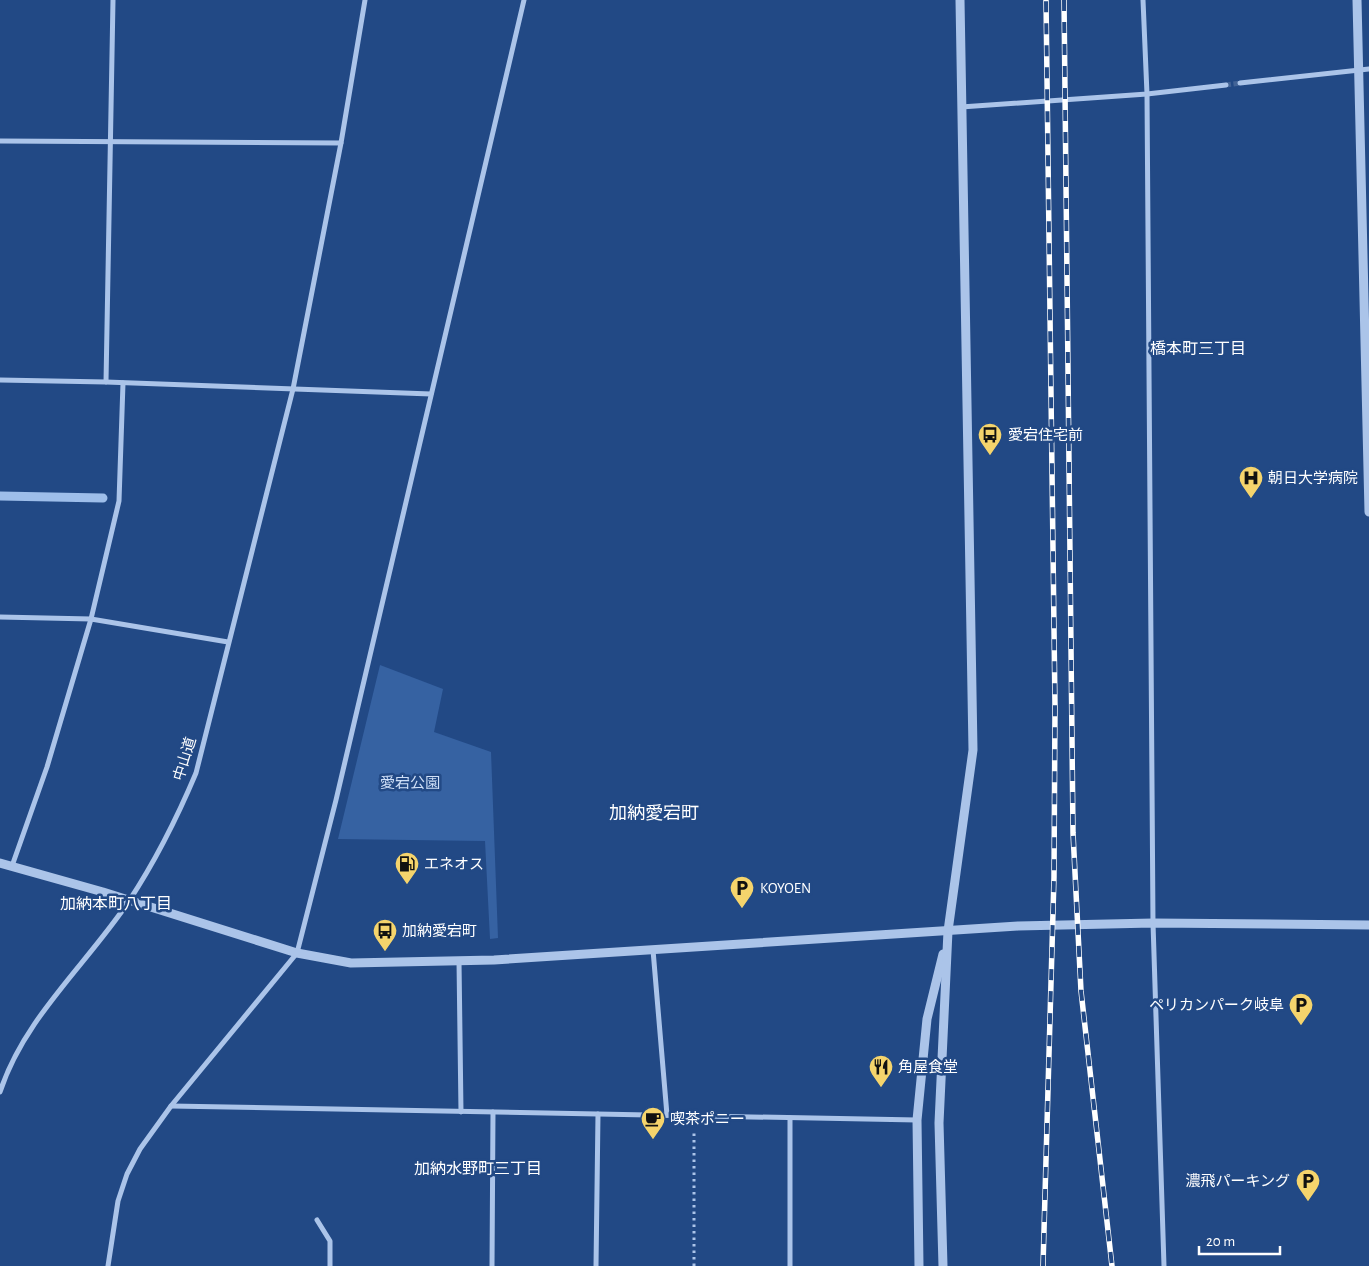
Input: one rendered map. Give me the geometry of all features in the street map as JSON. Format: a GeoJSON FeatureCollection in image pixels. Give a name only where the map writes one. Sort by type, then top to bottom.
{"type":"FeatureCollection","features":[{"type":"Feature","properties":{"kind":"street"},"geometry":{"type":"LineString","coordinates":[[106,382],[113,0]]}},
{"type":"Feature","properties":{"kind":"street","name":"中山道"},"geometry":{"type":"LineString","coordinates":[[0,1092],[22,1042],[129,901],[171,831],[196,773],[293,389],[341,143],[366,0]]}},
{"type":"Feature","properties":{"kind":"street"},"geometry":{"type":"LineString","coordinates":[[108,1266],[118,1201],[127,1174],[140,1149],[171,1106],[297,953],[336,800],[524,0]]}},
{"type":"Feature","properties":{"kind":"street"},"geometry":{"type":"LineString","coordinates":[[919,1266],[917,1120],[928,1019],[948,931],[973,750],[960,0]]}},
{"type":"Feature","properties":{"kind":"street"},"geometry":{"type":"LineString","coordinates":[[1143,0],[1147,94],[1153,923],[1164,1266]]}},
{"type":"Feature","properties":{"kind":"street"},"geometry":{"type":"LineString","coordinates":[[1357,0],[1368,368],[1369,512]]}},
{"type":"Feature","properties":{"kind":"street"},"geometry":{"type":"LineString","coordinates":[[1240,83],[1369,70]]}},
{"type":"Feature","properties":{"kind":"street"},"geometry":{"type":"LineString","coordinates":[[961,106],[1147,94],[1226,85]]}},
{"type":"Feature","properties":{"kind":"street"},"geometry":{"type":"LineString","coordinates":[[0,140],[110,143],[341,143]]}},
{"type":"Feature","properties":{"kind":"street"},"geometry":{"type":"LineString","coordinates":[[0,380],[431,394]]}},
{"type":"Feature","properties":{"kind":"street"},"geometry":{"type":"LineString","coordinates":[[12,866],[47,767],[90,619],[119,500],[123,383]]}},
{"type":"Feature","properties":{"kind":"street"},"geometry":{"type":"LineString","coordinates":[[0,618],[90,619],[228,642]]}},
{"type":"Feature","properties":{"kind":"street"},"geometry":{"type":"LineString","coordinates":[[0,863],[297,953],[352,963],[460,961],[1018,926],[1153,923],[1369,925]]}},
{"type":"Feature","properties":{"kind":"street"},"geometry":{"type":"LineString","coordinates":[[943,1266],[939,1123],[948,931]]}},
{"type":"Feature","properties":{"kind":"street"},"geometry":{"type":"LineString","coordinates":[[653,950],[667,1115]]}},
{"type":"Feature","properties":{"kind":"street"},"geometry":{"type":"LineString","coordinates":[[460,961],[461,1112]]}},
{"type":"Feature","properties":{"kind":"street"},"geometry":{"type":"LineString","coordinates":[[171,1106],[917,1120]]}},
{"type":"Feature","properties":{"kind":"street"},"geometry":{"type":"LineString","coordinates":[[492,1266],[493,1112]]}},
{"type":"Feature","properties":{"kind":"street"},"geometry":{"type":"LineString","coordinates":[[596,1266],[598,1114]]}},
{"type":"Feature","properties":{"kind":"street"},"geometry":{"type":"LineString","coordinates":[[790,1118],[790,1266]]}},
{"type":"Feature","properties":{"kind":"street"},"geometry":{"type":"LineString","coordinates":[[317,1220],[330,1240],[330,1266]]}},
{"type":"Feature","properties":{"kind":"path"},"geometry":{"type":"LineString","coordinates":[[694,1116],[694,1266]]}},
{"type":"Feature","properties":{"kind":"green space","name":"愛宕公園"},"geometry":{"type":"Polygon","coordinates":[[[380,665],[443,689],[434,732],[491,752],[498,938],[490,939],[485,841],[338,839],[380,665]]]}},
{"type":"Feature","properties":{"kind":"waterway"},"geometry":{"type":"LineString","coordinates":[[0,496],[103,498]]}},
{"type":"Feature","properties":{"kind":"tunnel"},"geometry":{"type":"LineString","coordinates":[[1226,85],[1240,83]]}},
{"type":"Feature","properties":{"kind":"railway"},"geometry":{"type":"LineString","coordinates":[[1043,1266],[1054,877],[1055,707],[1046,0]]}},
{"type":"Feature","properties":{"kind":"railway"},"geometry":{"type":"LineString","coordinates":[[1064,0],[1073,833],[1081,991],[1112,1266]]}},
{"type":"Feature","properties":{"kind":"place","name":"愛宕住宅前"},"geometry":{"type":"Point","coordinates":[990,456]}},
{"type":"Feature","properties":{"kind":"place","name":"朝日大学病院"},"geometry":{"type":"Point","coordinates":[1251,499]}},
{"type":"Feature","properties":{"kind":"place","name":"エネオス"},"geometry":{"type":"Point","coordinates":[407,885]}},
{"type":"Feature","properties":{"kind":"place","name":"KOYOEN"},"geometry":{"type":"Point","coordinates":[742,909]}},
{"type":"Feature","properties":{"kind":"place","name":"加納愛宕町"},"geometry":{"type":"Point","coordinates":[385,952]}},
{"type":"Feature","properties":{"kind":"place","name":"ペリカンパーク岐阜"},"geometry":{"type":"Point","coordinates":[1301,1026]}},
{"type":"Feature","properties":{"kind":"place","name":"角屋食堂"},"geometry":{"type":"Point","coordinates":[881,1088]}},
{"type":"Feature","properties":{"kind":"place","name":"喫茶ポニー"},"geometry":{"type":"Point","coordinates":[653,1140]}},
{"type":"Feature","properties":{"kind":"place","name":"濃飛パーキング"},"geometry":{"type":"Point","coordinates":[1308,1202]}},
{"type":"Feature","properties":{"kind":"district","name":"橋本町三丁目"},"geometry":{"type":"Point","coordinates":[1198,349]}},
{"type":"Feature","properties":{"kind":"district","name":"加納愛宕町"},"geometry":{"type":"Point","coordinates":[654,814]}},
{"type":"Feature","properties":{"kind":"district","name":"加納本町八丁目"},"geometry":{"type":"Point","coordinates":[116,904]}},
{"type":"Feature","properties":{"kind":"district","name":"加納水野町三丁目"},"geometry":{"type":"Point","coordinates":[478,1169]}}]}
